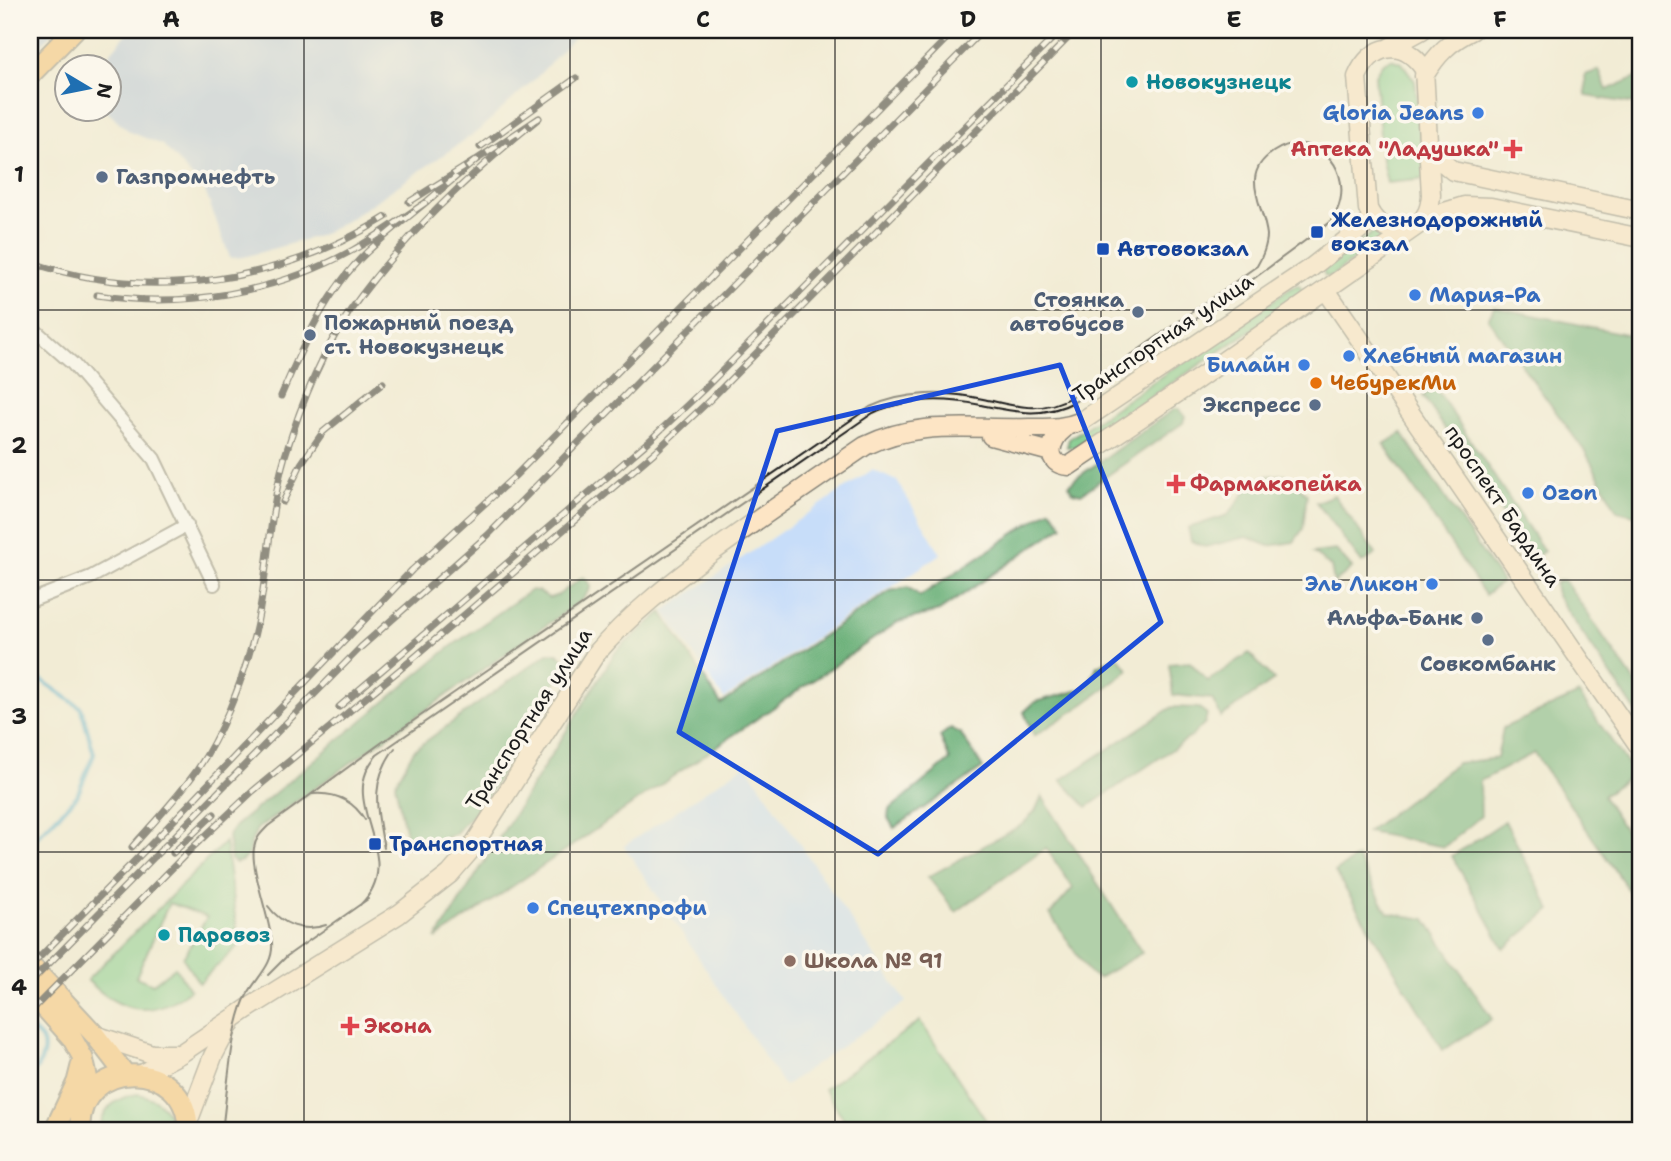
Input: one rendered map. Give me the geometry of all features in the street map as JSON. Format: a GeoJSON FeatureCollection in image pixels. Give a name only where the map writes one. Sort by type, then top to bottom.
{"type":"FeatureCollection","features":[{"type":"Feature","properties":{"kind":"main road"},"geometry":{"type":"LineString","coordinates":[[30,75],[74,30]]}},
{"type":"Feature","properties":{"kind":"main road"},"geometry":{"type":"LineString","coordinates":[[1422,30],[1372,54],[1363,64],[1357,78],[1368,209],[1373,219],[1391,231],[1405,231],[1422,221],[1464,206],[1491,208],[1641,238]]}},
{"type":"Feature","properties":{"kind":"main road"},"geometry":{"type":"LineString","coordinates":[[1424,76],[1443,49],[1473,30]]}},
{"type":"Feature","properties":{"kind":"main road"},"geometry":{"type":"LineString","coordinates":[[1064,429],[1052,442],[1057,458],[1077,462],[1422,221],[1430,207],[1431,195],[1424,69],[1417,59],[1405,51],[1389,48]]}},
{"type":"Feature","properties":{"kind":"main road"},"geometry":{"type":"LineString","coordinates":[[1430,146],[1453,171],[1641,211]]}},
{"type":"Feature","properties":{"kind":"main road","name":"Транспортная улица"},"geometry":{"type":"LineString","coordinates":[[133,1074],[180,1055],[399,914],[450,874],[470,852],[594,655],[611,636],[657,593],[865,446],[887,435],[918,428],[1064,429],[1082,421],[1312,267],[1373,219]]}},
{"type":"Feature","properties":{"kind":"main road","name":"проспект Бардина"},"geometry":{"type":"LineString","coordinates":[[1312,267],[1313,285],[1326,290],[1641,749]]}},
{"type":"Feature","properties":{"kind":"main road","name":"Транспортная улица"},"geometry":{"type":"LineString","coordinates":[[950,427],[1057,458]]}},
{"type":"Feature","properties":{"kind":"main road"},"geometry":{"type":"LineString","coordinates":[[30,965],[133,1074]]}},
{"type":"Feature","properties":{"kind":"main road"},"geometry":{"type":"LineString","coordinates":[[30,991],[72,1038],[82,1058],[91,1094]]}},
{"type":"Feature","properties":{"kind":"main road"},"geometry":{"type":"LineString","coordinates":[[188,1126],[214,1056],[232,1020]]}},
{"type":"Feature","properties":{"kind":"main road"},"geometry":{"type":"LineString","coordinates":[[96,1035],[152,1054],[180,1055]]}},
{"type":"Feature","properties":{"kind":"main road"},"geometry":{"type":"LineString","coordinates":[[54,1131],[77,1082],[82,1058]]}},
{"type":"Feature","properties":{"kind":"main road"},"geometry":{"type":"LineString","coordinates":[[78,1129],[83,1108],[91,1094],[112,1078],[133,1074],[159,1079],[173,1090],[183,1104],[188,1126]]}},
{"type":"Feature","properties":{"kind":"street"},"geometry":{"type":"LineString","coordinates":[[30,326],[73,364],[154,459],[214,584]]}},
{"type":"Feature","properties":{"kind":"street"},"geometry":{"type":"LineString","coordinates":[[30,601],[91,577],[187,526]]}},
{"type":"Feature","properties":{"kind":"highlighted area"},"geometry":{"type":"Polygon","coordinates":[[[1060,365],[1161,622],[878,854],[679,732],[777,431],[1060,365]]]}},
{"type":"Feature","properties":{"kind":"shaded area"},"geometry":{"type":"Polygon","coordinates":[[[30,30],[55,30],[30,56],[30,30]]]}},
{"type":"Feature","properties":{"kind":"shaded area"},"geometry":{"type":"Polygon","coordinates":[[[130,30],[581,30],[536,78],[478,131],[351,218],[321,235],[244,257],[230,258],[205,191],[163,145],[130,132],[119,122],[122,122],[122,52],[111,52],[130,30]]]}},
{"type":"Feature","properties":{"kind":"shaded area"},"geometry":{"type":"Polygon","coordinates":[[[872,470],[897,481],[941,554],[724,699],[664,611],[872,470]]]}},
{"type":"Feature","properties":{"kind":"shaded area","name":"Школа № 91"},"geometry":{"type":"Polygon","coordinates":[[[746,764],[906,1002],[784,1086],[624,846],[746,764]]]}},
{"type":"Feature","properties":{"kind":"green space"},"geometry":{"type":"Polygon","coordinates":[[[1391,59],[1402,63],[1415,81],[1425,179],[1387,183],[1382,160],[1375,75],[1382,64],[1391,59]]]}},
{"type":"Feature","properties":{"kind":"green space"},"geometry":{"type":"Polygon","coordinates":[[[1599,70],[1607,90],[1641,75],[1641,105],[1586,96],[1585,75],[1599,70]]]}},
{"type":"Feature","properties":{"kind":"green space"},"geometry":{"type":"Polygon","coordinates":[[[1375,231],[1385,233],[1385,238],[1330,277],[1325,276],[1324,267],[1375,231]]]}},
{"type":"Feature","properties":{"kind":"green space"},"geometry":{"type":"Polygon","coordinates":[[[1299,285],[1304,292],[1301,297],[1075,448],[1067,447],[1069,439],[1299,285]]]}},
{"type":"Feature","properties":{"kind":"green space"},"geometry":{"type":"Polygon","coordinates":[[[1494,307],[1641,337],[1641,514],[1637,516],[1617,511],[1586,453],[1488,319],[1494,307]]]}},
{"type":"Feature","properties":{"kind":"green space"},"geometry":{"type":"Polygon","coordinates":[[[1435,387],[1544,551],[1533,559],[1423,396],[1435,387]]]}},
{"type":"Feature","properties":{"kind":"green space"},"geometry":{"type":"Polygon","coordinates":[[[1174,409],[1179,409],[1185,416],[1183,423],[1081,494],[1073,492],[1069,485],[1075,479],[1174,409]]]}},
{"type":"Feature","properties":{"kind":"green space"},"geometry":{"type":"Polygon","coordinates":[[[1402,433],[1502,582],[1485,595],[1384,444],[1402,433]]]}},
{"type":"Feature","properties":{"kind":"green space"},"geometry":{"type":"Polygon","coordinates":[[[1285,474],[1307,494],[1303,529],[1294,542],[1269,546],[1247,537],[1205,547],[1191,541],[1188,528],[1228,515],[1254,481],[1266,476],[1285,474]]]}},
{"type":"Feature","properties":{"kind":"green space"},"geometry":{"type":"Polygon","coordinates":[[[1334,495],[1376,554],[1362,563],[1316,502],[1334,495]]]}},
{"type":"Feature","properties":{"kind":"green space"},"geometry":{"type":"Polygon","coordinates":[[[1051,509],[1063,526],[939,611],[898,622],[436,939],[617,650],[662,612],[721,704],[890,591],[908,587],[920,596],[1051,509]]]}},
{"type":"Feature","properties":{"kind":"green space"},"geometry":{"type":"Polygon","coordinates":[[[1336,550],[1352,568],[1334,583],[1331,567],[1313,553],[1336,550]]]}},
{"type":"Feature","properties":{"kind":"green space"},"geometry":{"type":"Polygon","coordinates":[[[583,577],[590,584],[590,589],[582,600],[257,829],[249,854],[236,863],[231,860],[228,836],[235,826],[449,648],[531,590],[549,598],[558,595],[583,577]]]}},
{"type":"Feature","properties":{"kind":"green space"},"geometry":{"type":"Polygon","coordinates":[[[1560,580],[1565,581],[1641,691],[1641,719],[1557,596],[1555,584],[1560,580]]]}},
{"type":"Feature","properties":{"kind":"green space"},"geometry":{"type":"Polygon","coordinates":[[[548,653],[558,653],[564,659],[564,669],[486,799],[455,834],[430,844],[407,840],[395,784],[414,750],[548,653]]]}},
{"type":"Feature","properties":{"kind":"green space"},"geometry":{"type":"Polygon","coordinates":[[[1249,653],[1274,680],[1221,717],[1212,699],[1173,695],[1169,664],[1190,662],[1208,681],[1249,653]]]}},
{"type":"Feature","properties":{"kind":"green space"},"geometry":{"type":"Polygon","coordinates":[[[1118,657],[1129,670],[1084,704],[1034,736],[1024,712],[1035,702],[1088,688],[1097,666],[1118,657]]]}},
{"type":"Feature","properties":{"kind":"green space"},"geometry":{"type":"Polygon","coordinates":[[[1579,694],[1634,773],[1603,796],[1638,850],[1641,849],[1641,908],[1534,753],[1480,781],[1481,816],[1444,847],[1367,832],[1457,763],[1497,758],[1503,728],[1579,694]]]}},
{"type":"Feature","properties":{"kind":"green space"},"geometry":{"type":"Polygon","coordinates":[[[1172,707],[1199,708],[1207,714],[1205,723],[1192,736],[1087,807],[1061,780],[1172,707]]]}},
{"type":"Feature","properties":{"kind":"green space"},"geometry":{"type":"Polygon","coordinates":[[[951,728],[960,733],[983,768],[894,828],[888,818],[889,810],[950,760],[940,736],[951,728]]]}},
{"type":"Feature","properties":{"kind":"green space"},"geometry":{"type":"Polygon","coordinates":[[[1042,796],[1142,953],[1098,978],[1089,973],[1050,914],[1073,888],[1046,848],[956,912],[928,877],[1023,824],[1035,811],[1042,796]]]}},
{"type":"Feature","properties":{"kind":"green space"},"geometry":{"type":"Polygon","coordinates":[[[1505,821],[1551,910],[1504,949],[1452,856],[1505,821]]]}},
{"type":"Feature","properties":{"kind":"green space"},"geometry":{"type":"Polygon","coordinates":[[[225,842],[239,945],[199,983],[183,958],[207,917],[169,903],[136,977],[153,984],[175,967],[190,990],[162,1006],[137,1009],[112,1000],[87,980],[225,842]]]}},
{"type":"Feature","properties":{"kind":"green space"},"geometry":{"type":"Polygon","coordinates":[[[1357,857],[1388,913],[1426,919],[1492,1019],[1443,1050],[1335,872],[1357,857]]]}},
{"type":"Feature","properties":{"kind":"green space"},"geometry":{"type":"Polygon","coordinates":[[[920,1021],[993,1131],[852,1131],[824,1089],[920,1021]]]}},
{"type":"Feature","properties":{"kind":"green space"},"geometry":{"type":"Polygon","coordinates":[[[138,1094],[162,1106],[170,1117],[173,1131],[99,1131],[103,1116],[111,1105],[138,1094]]]}},
{"type":"Feature","properties":{"kind":"waterway"},"geometry":{"type":"LineString","coordinates":[[30,672],[81,708],[94,754],[77,796],[30,844]]}},
{"type":"Feature","properties":{"kind":"waterway"},"geometry":{"type":"LineString","coordinates":[[30,1028],[44,1045],[39,1065],[30,1077]]}},
{"type":"Feature","properties":{"kind":"tram line"},"geometry":{"type":"LineString","coordinates":[[222,1131],[237,1024],[247,995],[268,964],[272,951],[254,857],[256,842],[268,826],[381,743],[870,407],[897,398],[925,394],[969,396],[1028,407],[1050,405],[1073,396],[1257,266],[1267,235],[1255,180],[1257,170],[1273,152],[1291,144],[1303,144],[1316,148],[1334,164],[1339,175],[1340,200],[1329,223],[1237,291],[1076,401],[1052,410],[1029,412],[940,400],[899,404],[873,413],[377,755],[366,773],[363,792],[378,868],[373,887],[360,905]]}},
{"type":"Feature","properties":{"kind":"tram line"},"geometry":{"type":"LineString","coordinates":[[384,848],[378,808],[378,785],[381,773],[395,748]]}},
{"type":"Feature","properties":{"kind":"tram line"},"geometry":{"type":"LineString","coordinates":[[312,794],[328,794],[343,799],[355,807],[365,820]]}},
{"type":"Feature","properties":{"kind":"tram line"},"geometry":{"type":"LineString","coordinates":[[268,975],[287,956],[368,899]]}},
{"type":"Feature","properties":{"kind":"tram line"},"geometry":{"type":"LineString","coordinates":[[268,906],[280,918],[294,926],[309,928],[326,925]]}},
{"type":"Feature","properties":{"kind":"railway"},"geometry":{"type":"LineString","coordinates":[[30,967],[412,570],[515,476],[955,30]]}},
{"type":"Feature","properties":{"kind":"railway"},"geometry":{"type":"LineString","coordinates":[[30,983],[361,647],[488,535],[983,30]]}},
{"type":"Feature","properties":{"kind":"railway"},"geometry":{"type":"LineString","coordinates":[[339,707],[648,442],[1061,30]]}},
{"type":"Feature","properties":{"kind":"railway"},"geometry":{"type":"LineString","coordinates":[[30,1012],[189,851],[253,791],[656,451],[712,398],[1076,30]]}},
{"type":"Feature","properties":{"kind":"railway"},"geometry":{"type":"LineString","coordinates":[[480,147],[576,78]]}},
{"type":"Feature","properties":{"kind":"railway"},"geometry":{"type":"LineString","coordinates":[[132,847],[197,770],[222,726],[236,693],[258,621],[275,503],[285,456],[297,419],[330,345],[370,284],[414,232],[487,162],[539,118],[476,160]]}},
{"type":"Feature","properties":{"kind":"railway"},"geometry":{"type":"LineString","coordinates":[[409,202],[476,160],[425,203]]}},
{"type":"Feature","properties":{"kind":"railway"},"geometry":{"type":"LineString","coordinates":[[97,295],[163,300],[228,294],[261,287],[323,265],[353,250],[425,203],[367,252],[339,284],[307,338],[281,396]]}},
{"type":"Feature","properties":{"kind":"railway"},"geometry":{"type":"LineString","coordinates":[[30,262],[75,275],[120,282],[212,280],[258,271],[302,258],[345,240],[386,217]]}},
{"type":"Feature","properties":{"kind":"railway"},"geometry":{"type":"LineString","coordinates":[[283,502],[301,464],[323,432],[383,383]]}},
{"type":"Feature","properties":{"kind":"railway"},"geometry":{"type":"LineString","coordinates":[[173,853],[214,814]]}},
{"type":"Feature","properties":{"kind":"place","name":"Новокузнецк"},"geometry":{"type":"Point","coordinates":[1132,82]}},
{"type":"Feature","properties":{"kind":"place","name":"Gloria Jeans"},"geometry":{"type":"Point","coordinates":[1478,113]}},
{"type":"Feature","properties":{"kind":"place","name":"Аптека \"Ладушка\""},"geometry":{"type":"Point","coordinates":[1513,149]}},
{"type":"Feature","properties":{"kind":"place","name":"Газпромнефть"},"geometry":{"type":"Point","coordinates":[102,177]}},
{"type":"Feature","properties":{"kind":"place","name":"Железнодорожный вокзал"},"geometry":{"type":"Point","coordinates":[1317,232]}},
{"type":"Feature","properties":{"kind":"place","name":"Автовокзал"},"geometry":{"type":"Point","coordinates":[1103,249]}},
{"type":"Feature","properties":{"kind":"place","name":"Мария-Ра"},"geometry":{"type":"Point","coordinates":[1415,295]}},
{"type":"Feature","properties":{"kind":"place","name":"Стоянка автобусов"},"geometry":{"type":"Point","coordinates":[1138,312]}},
{"type":"Feature","properties":{"kind":"place","name":"Пожарный поезд ст. Новокузнецк"},"geometry":{"type":"Point","coordinates":[310,335]}},
{"type":"Feature","properties":{"kind":"place","name":"Хлебный магазин"},"geometry":{"type":"Point","coordinates":[1349,356]}},
{"type":"Feature","properties":{"kind":"place","name":"Билайн"},"geometry":{"type":"Point","coordinates":[1304,365]}},
{"type":"Feature","properties":{"kind":"place","name":"ЧебурекМи"},"geometry":{"type":"Point","coordinates":[1316,383]}},
{"type":"Feature","properties":{"kind":"place","name":"Экспресс"},"geometry":{"type":"Point","coordinates":[1315,405]}},
{"type":"Feature","properties":{"kind":"place","name":"Фармакопейка"},"geometry":{"type":"Point","coordinates":[1176,484]}},
{"type":"Feature","properties":{"kind":"place","name":"Ozon"},"geometry":{"type":"Point","coordinates":[1528,493]}},
{"type":"Feature","properties":{"kind":"place","name":"Эль Ликон"},"geometry":{"type":"Point","coordinates":[1432,584]}},
{"type":"Feature","properties":{"kind":"place","name":"Альфа-Банк"},"geometry":{"type":"Point","coordinates":[1477,618]}},
{"type":"Feature","properties":{"kind":"place","name":"Совкомбанк"},"geometry":{"type":"Point","coordinates":[1488,640]}},
{"type":"Feature","properties":{"kind":"place","name":"Транспортная"},"geometry":{"type":"Point","coordinates":[375,844]}},
{"type":"Feature","properties":{"kind":"place","name":"Спецтехпрофи"},"geometry":{"type":"Point","coordinates":[533,908]}},
{"type":"Feature","properties":{"kind":"place","name":"Паровоз"},"geometry":{"type":"Point","coordinates":[164,935]}},
{"type":"Feature","properties":{"kind":"place","name":"Школа № 91"},"geometry":{"type":"Point","coordinates":[790,961]}},
{"type":"Feature","properties":{"kind":"place","name":"Экона"},"geometry":{"type":"Point","coordinates":[350,1026]}}]}
